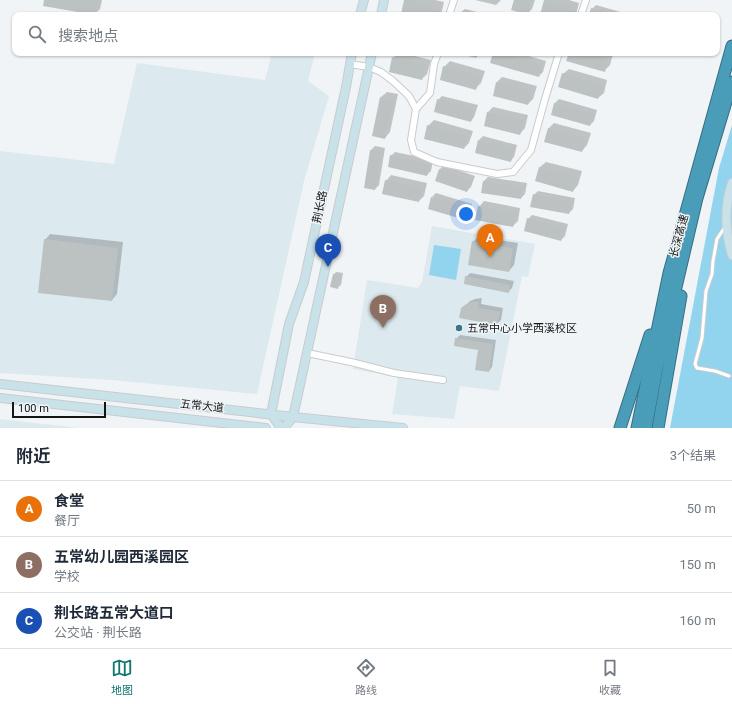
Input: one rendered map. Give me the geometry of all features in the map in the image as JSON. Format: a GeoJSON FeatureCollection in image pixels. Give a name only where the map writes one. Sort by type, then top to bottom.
{"type":"FeatureCollection","features":[{"type":"Feature","properties":{"kind":"highway","name":"长深高速"},"geometry":{"type":"LineString","coordinates":[[637,428],[669,273],[732,46]]}},
{"type":"Feature","properties":{"kind":"highway","name":"长深高速"},"geometry":{"type":"LineString","coordinates":[[646,428],[659,360],[697,198],[732,82]]}},
{"type":"Feature","properties":{"kind":"highway"},"geometry":{"type":"LineString","coordinates":[[658,428],[697,198]]}},
{"type":"Feature","properties":{"kind":"highway"},"geometry":{"type":"LineString","coordinates":[[620,428],[669,273]]}},
{"type":"Feature","properties":{"kind":"main road"},"geometry":{"type":"LineString","coordinates":[[361,12],[364,0]]}},
{"type":"Feature","properties":{"kind":"main road"},"geometry":{"type":"LineString","coordinates":[[382,12],[384,0]]}},
{"type":"Feature","properties":{"kind":"main road","name":"荆长路"},"geometry":{"type":"LineString","coordinates":[[351,56],[304,282],[289,324],[271,414],[283,428],[293,417],[371,56]]}},
{"type":"Feature","properties":{"kind":"main road"},"geometry":{"type":"LineString","coordinates":[[732,184],[725,217],[732,255]]}},
{"type":"Feature","properties":{"kind":"main road","name":"五常大道"},"geometry":{"type":"LineString","coordinates":[[0,384],[403,428]]}},
{"type":"Feature","properties":{"kind":"main road","name":"五常大道"},"geometry":{"type":"LineString","coordinates":[[0,398],[266,428]]}},
{"type":"Feature","properties":{"kind":"street"},"geometry":{"type":"LineString","coordinates":[[450,12],[454,0]]}},
{"type":"Feature","properties":{"kind":"street"},"geometry":{"type":"LineString","coordinates":[[582,12],[586,0]]}},
{"type":"Feature","properties":{"kind":"street"},"geometry":{"type":"LineString","coordinates":[[437,56],[434,64],[430,93],[416,109],[411,140],[414,152],[437,162],[497,174],[513,172],[531,150],[558,56]]}},
{"type":"Feature","properties":{"kind":"street"},"geometry":{"type":"LineString","coordinates":[[350,64],[369,66],[381,72],[409,96],[416,109]]}},
{"type":"Feature","properties":{"kind":"street"},"geometry":{"type":"LineString","coordinates":[[307,353],[394,373],[444,380]]}},
{"type":"Feature","properties":{"kind":"lane"},"geometry":{"type":"LineString","coordinates":[[726,225],[717,239],[712,274],[706,291],[702,338],[695,364],[696,368],[715,371],[729,376]]}},
{"type":"Feature","properties":{"kind":"lane"},"geometry":{"type":"LineString","coordinates":[[0,398],[0,403]]}},
{"type":"Feature","properties":{"kind":"shaded area"},"geometry":{"type":"Polygon","coordinates":[[[271,56],[314,56],[308,81],[329,96],[304,181],[257,394],[112,380],[0,373],[0,151],[114,164],[137,63],[265,80],[271,56]]]}},
{"type":"Feature","properties":{"kind":"shaded area"},"geometry":{"type":"Polygon","coordinates":[[[732,125],[732,428],[670,428],[719,168],[732,125]]]}},
{"type":"Feature","properties":{"kind":"shaded area","name":"五常中心小学西溪校区"},"geometry":{"type":"Polygon","coordinates":[[[432,226],[535,244],[528,277],[522,276],[499,391],[460,386],[454,419],[392,414],[398,377],[353,369],[367,280],[418,288],[422,282],[432,226]]]}},
{"type":"Feature","properties":{"kind":"shaded area"},"geometry":{"type":"Polygon","coordinates":[[[434,245],[461,249],[456,280],[429,275],[434,245]]]}},
{"type":"Feature","properties":{"kind":"shaded area"},"geometry":{"type":"Polygon","coordinates":[[[0,419],[78,428],[0,428],[0,419]]]}},
{"type":"Feature","properties":{"kind":"building"},"geometry":{"type":"Polygon","coordinates":[[[44,0],[98,0],[96,12],[78,12],[43,6],[44,0]]]}},
{"type":"Feature","properties":{"kind":"building"},"geometry":{"type":"Polygon","coordinates":[[[404,0],[439,8],[438,12],[401,12],[404,0]]]}},
{"type":"Feature","properties":{"kind":"building"},"geometry":{"type":"Polygon","coordinates":[[[514,0],[532,0],[529,12],[518,12],[511,10],[514,0]]]}},
{"type":"Feature","properties":{"kind":"building"},"geometry":{"type":"Polygon","coordinates":[[[544,0],[575,8],[574,12],[541,12],[544,0]]]}},
{"type":"Feature","properties":{"kind":"building"},"geometry":{"type":"Polygon","coordinates":[[[591,8],[604,12],[590,12],[591,8]]]}},
{"type":"Feature","properties":{"kind":"building"},"geometry":{"type":"Polygon","coordinates":[[[492,56],[512,56],[543,65],[539,77],[490,63],[492,56]]]}},
{"type":"Feature","properties":{"kind":"building"},"geometry":{"type":"Polygon","coordinates":[[[568,56],[597,56],[608,59],[605,72],[566,61],[568,56]]]}},
{"type":"Feature","properties":{"kind":"building"},"geometry":{"type":"Polygon","coordinates":[[[392,57],[426,65],[422,80],[389,72],[392,57]]]}},
{"type":"Feature","properties":{"kind":"building"},"geometry":{"type":"Polygon","coordinates":[[[443,66],[480,76],[476,90],[440,80],[443,66]]]}},
{"type":"Feature","properties":{"kind":"building"},"geometry":{"type":"Polygon","coordinates":[[[562,73],[603,86],[598,99],[558,87],[562,73]]]}},
{"type":"Feature","properties":{"kind":"building"},"geometry":{"type":"Polygon","coordinates":[[[496,82],[532,91],[528,105],[493,96],[496,82]]]}},
{"type":"Feature","properties":{"kind":"building"},"geometry":{"type":"Polygon","coordinates":[[[380,97],[394,100],[385,139],[372,136],[380,97]]]}},
{"type":"Feature","properties":{"kind":"building"},"geometry":{"type":"Polygon","coordinates":[[[437,99],[474,109],[471,122],[434,112],[437,99]]]}},
{"type":"Feature","properties":{"kind":"building"},"geometry":{"type":"Polygon","coordinates":[[[554,103],[594,114],[590,126],[551,115],[554,103]]]}},
{"type":"Feature","properties":{"kind":"building"},"geometry":{"type":"Polygon","coordinates":[[[487,112],[524,120],[520,135],[484,126],[487,112]]]}},
{"type":"Feature","properties":{"kind":"building"},"geometry":{"type":"Polygon","coordinates":[[[427,125],[468,136],[464,149],[424,139],[427,125]]]}},
{"type":"Feature","properties":{"kind":"building"},"geometry":{"type":"Polygon","coordinates":[[[548,128],[586,139],[582,152],[544,142],[548,128]]]}},
{"type":"Feature","properties":{"kind":"building"},"geometry":{"type":"Polygon","coordinates":[[[478,140],[514,148],[511,162],[475,153],[478,140]]]}},
{"type":"Feature","properties":{"kind":"building"},"geometry":{"type":"Polygon","coordinates":[[[370,150],[381,152],[375,190],[364,188],[370,150]]]}},
{"type":"Feature","properties":{"kind":"building"},"geometry":{"type":"Polygon","coordinates":[[[390,155],[430,164],[427,176],[388,167],[390,155]]]}},
{"type":"Feature","properties":{"kind":"building"},"geometry":{"type":"Polygon","coordinates":[[[539,167],[577,177],[573,192],[535,181],[539,167]]]}},
{"type":"Feature","properties":{"kind":"building"},"geometry":{"type":"Polygon","coordinates":[[[439,169],[472,180],[467,192],[435,181],[439,169]]]}},
{"type":"Feature","properties":{"kind":"building"},"geometry":{"type":"Polygon","coordinates":[[[385,180],[422,188],[419,202],[382,194],[385,180]]]}},
{"type":"Feature","properties":{"kind":"building"},"geometry":{"type":"Polygon","coordinates":[[[483,181],[523,187],[521,199],[481,193],[483,181]]]}},
{"type":"Feature","properties":{"kind":"building"},"geometry":{"type":"Polygon","coordinates":[[[533,194],[572,202],[569,214],[530,207],[533,194]]]}},
{"type":"Feature","properties":{"kind":"building"},"geometry":{"type":"Polygon","coordinates":[[[431,197],[469,208],[465,220],[428,209],[431,197]]]}},
{"type":"Feature","properties":{"kind":"building"},"geometry":{"type":"Polygon","coordinates":[[[478,206],[516,213],[513,227],[475,220],[478,206]]]}},
{"type":"Feature","properties":{"kind":"building"},"geometry":{"type":"Polygon","coordinates":[[[527,218],[565,228],[561,241],[524,231],[527,218]]]}},
{"type":"Feature","properties":{"kind":"building"},"geometry":{"type":"Polygon","coordinates":[[[44,239],[118,248],[112,301],[38,293],[44,239]]]}},
{"type":"Feature","properties":{"kind":"building"},"geometry":{"type":"Polygon","coordinates":[[[472,241],[513,248],[509,272],[468,265],[472,241]]]}},
{"type":"Feature","properties":{"kind":"building"},"geometry":{"type":"Polygon","coordinates":[[[333,274],[341,275],[338,289],[330,287],[333,274]]]}},
{"type":"Feature","properties":{"kind":"building"},"geometry":{"type":"Polygon","coordinates":[[[465,276],[510,285],[509,293],[464,284],[465,276]]]}},
{"type":"Feature","properties":{"kind":"building"},"geometry":{"type":"Polygon","coordinates":[[[471,302],[479,302],[478,308],[500,312],[497,325],[459,318],[461,308],[471,302]]]}},
{"type":"Feature","properties":{"kind":"building"},"geometry":{"type":"Polygon","coordinates":[[[455,338],[493,344],[489,372],[475,370],[478,350],[454,346],[455,338]]]}},
{"type":"Feature","properties":{"kind":"place","name":"食堂"},"geometry":{"type":"Point","coordinates":[490,257]}},
{"type":"Feature","properties":{"kind":"place","name":"荆长路五常大道口"},"geometry":{"type":"Point","coordinates":[328,267]}},
{"type":"Feature","properties":{"kind":"place","name":"五常幼儿园西溪园区"},"geometry":{"type":"Point","coordinates":[383,328]}},
{"type":"Feature","properties":{"kind":"place","name":"五常中心小学西溪校区"},"geometry":{"type":"Point","coordinates":[459,328]}}]}
